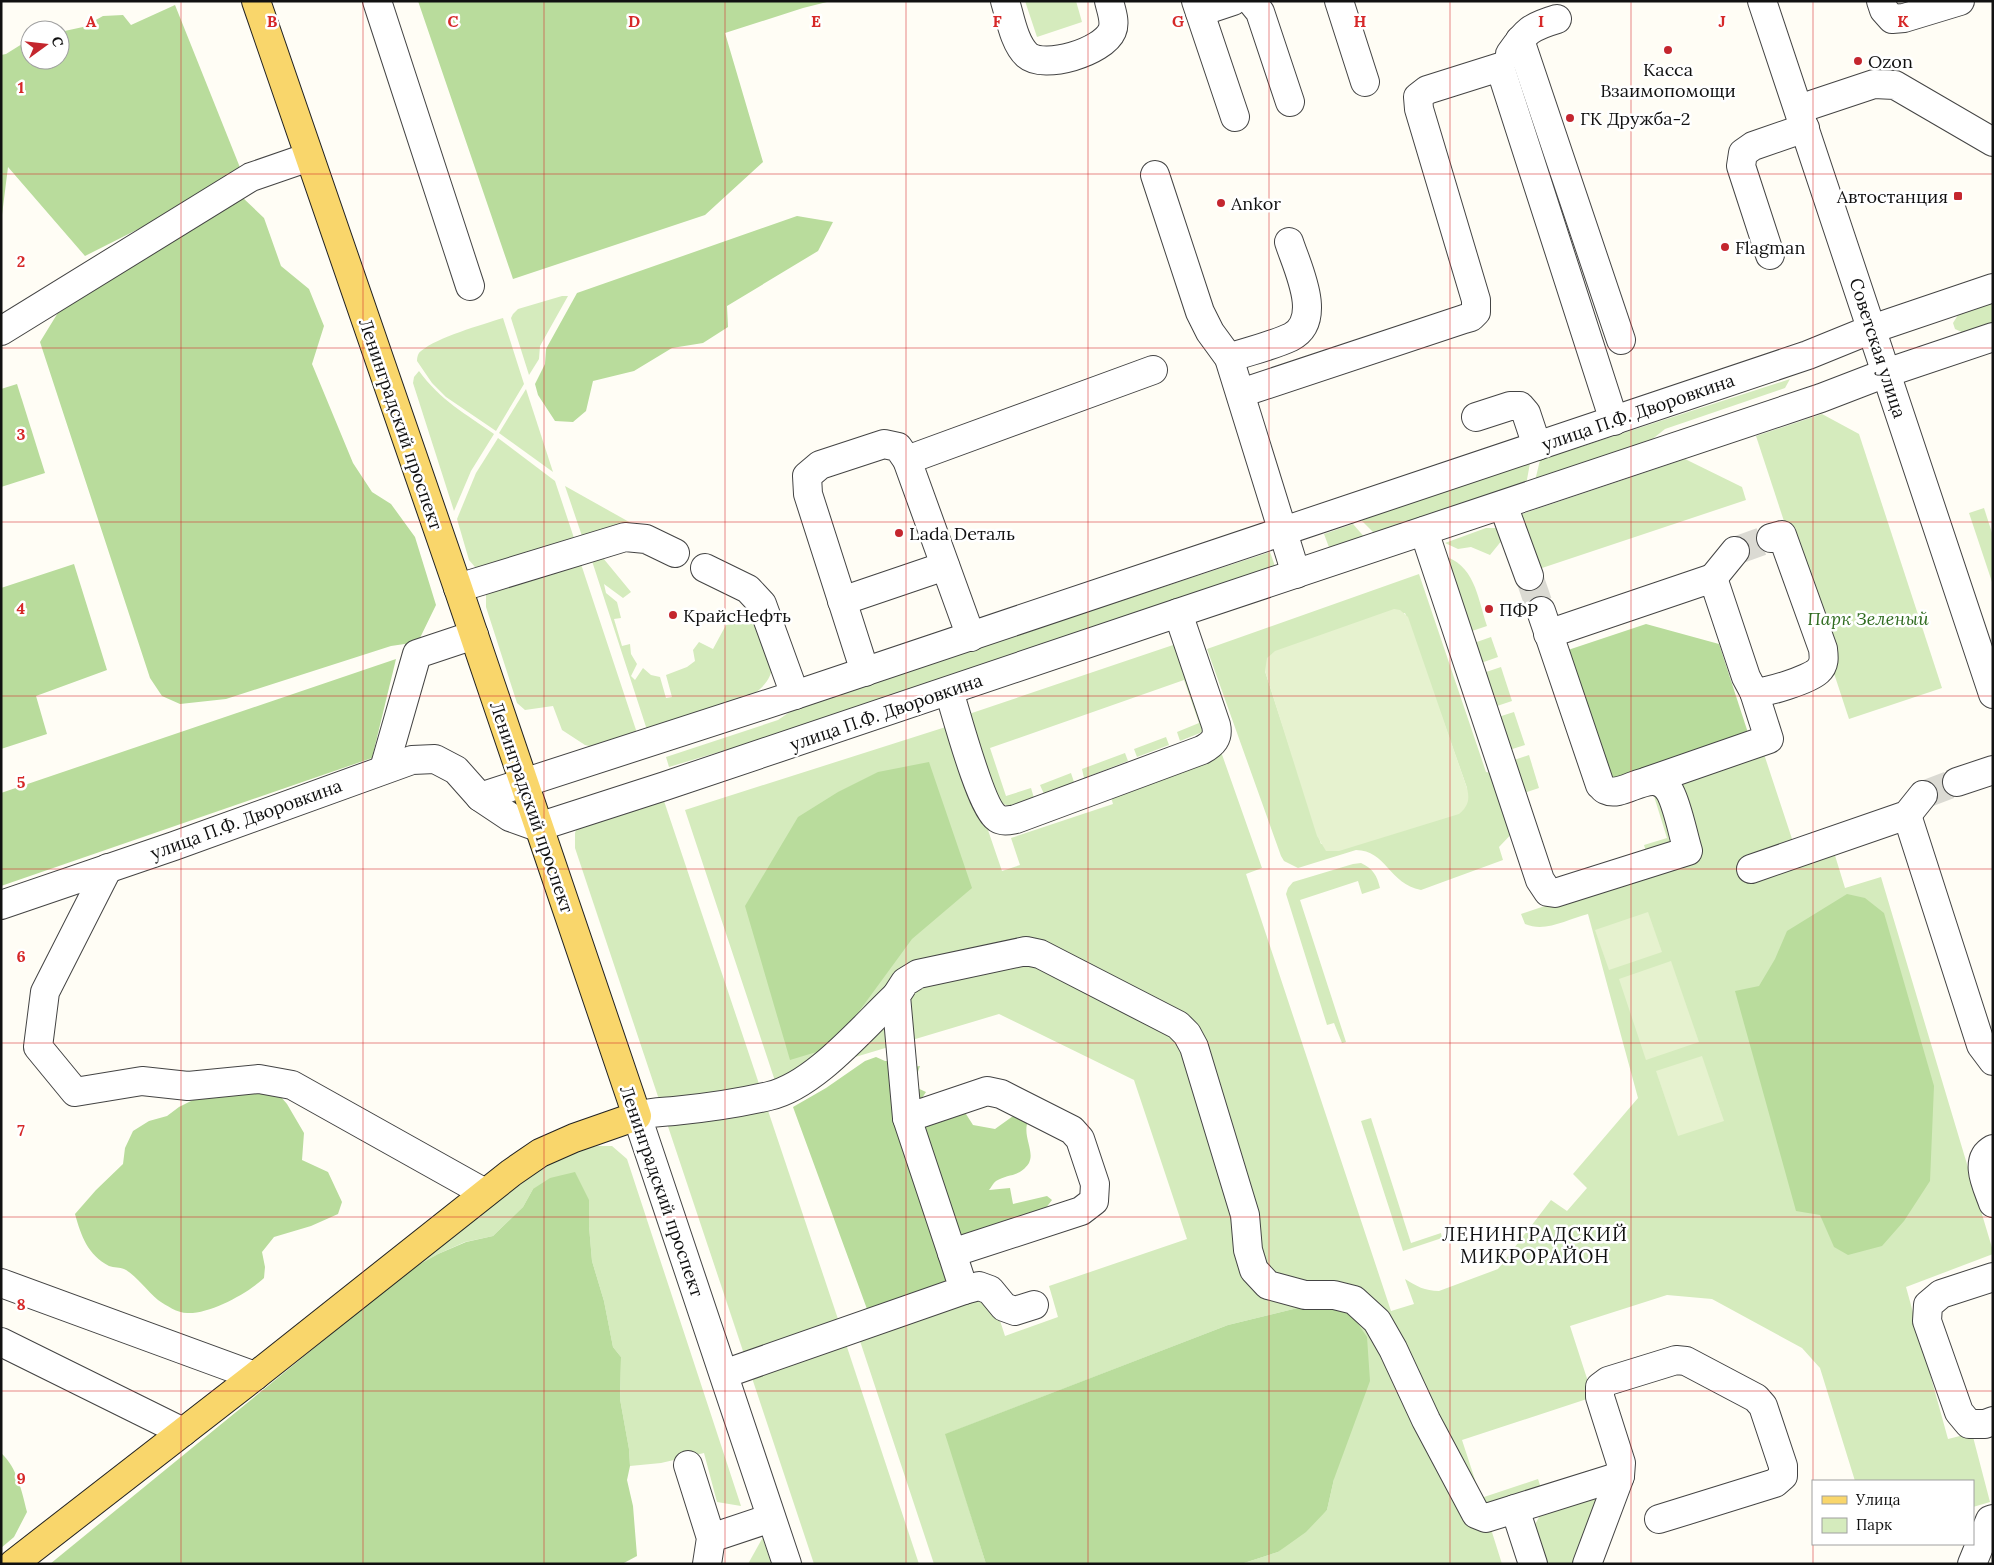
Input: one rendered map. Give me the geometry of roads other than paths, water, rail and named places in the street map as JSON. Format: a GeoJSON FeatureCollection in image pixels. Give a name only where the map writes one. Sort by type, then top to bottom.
{"type":"FeatureCollection","features":[{"type":"Feature","properties":{"kind":"main road","name":"Ленинградский проспект"},"geometry":{"type":"LineString","coordinates":[[256,1],[637,1116]]}},
{"type":"Feature","properties":{"kind":"main road","name":"Ленинградский проспект"},"geometry":{"type":"LineString","coordinates":[[273,52],[278,1]]}},
{"type":"Feature","properties":{"kind":"main road"},"geometry":{"type":"LineString","coordinates":[[13,1564],[255,1376],[485,1193],[540,1154],[574,1138],[637,1116]]}},
{"type":"Feature","properties":{"kind":"street"},"geometry":{"type":"LineString","coordinates":[[377,1],[470,286]]}},
{"type":"Feature","properties":{"kind":"street"},"geometry":{"type":"LineString","coordinates":[[1005,1],[1018,42],[1026,54],[1038,61],[1052,61],[1093,49],[1106,41],[1113,30],[1112,14],[1108,1]]}},
{"type":"Feature","properties":{"kind":"street"},"geometry":{"type":"LineString","coordinates":[[1233,1],[1198,7],[1235,118]]}},
{"type":"Feature","properties":{"kind":"street"},"geometry":{"type":"LineString","coordinates":[[1251,1],[1260,12],[1290,102]]}},
{"type":"Feature","properties":{"kind":"street"},"geometry":{"type":"LineString","coordinates":[[1338,1],[1365,82]]}},
{"type":"Feature","properties":{"kind":"street","name":"Советская улица"},"geometry":{"type":"LineString","coordinates":[[1762,1],[1993,694]]}},
{"type":"Feature","properties":{"kind":"street"},"geometry":{"type":"LineString","coordinates":[[1881,1],[1884,10],[1892,19],[1904,18],[1960,1]]}},
{"type":"Feature","properties":{"kind":"street"},"geometry":{"type":"LineString","coordinates":[[1240,393],[1464,320],[1476,312],[1476,300],[1419,109],[1418,98],[1427,90],[1500,67],[1526,32],[1538,25],[1557,19]]}},
{"type":"Feature","properties":{"kind":"street"},"geometry":{"type":"LineString","coordinates":[[1520,40],[1621,340]]}},
{"type":"Feature","properties":{"kind":"street"},"geometry":{"type":"LineString","coordinates":[[1500,67],[1614,421]]}},
{"type":"Feature","properties":{"kind":"street"},"geometry":{"type":"LineString","coordinates":[[1770,255],[1741,166],[1742,153],[1802,119],[1874,84],[1895,85],[1993,142]]}},
{"type":"Feature","properties":{"kind":"street"},"geometry":{"type":"LineString","coordinates":[[1,331],[251,177],[309,157]]}},
{"type":"Feature","properties":{"kind":"street"},"geometry":{"type":"LineString","coordinates":[[1155,175],[1200,312],[1210,332],[1229,358],[1296,574]]}},
{"type":"Feature","properties":{"kind":"street"},"geometry":{"type":"LineString","coordinates":[[1229,358],[1293,336],[1304,326],[1309,310],[1306,292],[1289,242]]}},
{"type":"Feature","properties":{"kind":"street","name":"улица П.Ф. Дворовкина"},"geometry":{"type":"LineString","coordinates":[[480,797],[971,637],[1614,421],[1808,355],[1872,329],[1993,288]]}},
{"type":"Feature","properties":{"kind":"street","name":"улица П.Ф. Дворовкина"},"geometry":{"type":"LineString","coordinates":[[1,905],[412,760],[435,759],[456,770],[480,797],[510,817],[538,827],[1821,398],[1886,373],[1993,337]]}},
{"type":"Feature","properties":{"kind":"street"},"geometry":{"type":"LineString","coordinates":[[907,460],[1153,370]]}},
{"type":"Feature","properties":{"kind":"street"},"geometry":{"type":"LineString","coordinates":[[1476,417],[1510,406],[1520,406],[1526,413],[1537,446]]}},
{"type":"Feature","properties":{"kind":"street"},"geometry":{"type":"LineString","coordinates":[[865,672],[808,494],[807,476],[820,465],[884,444],[898,447],[907,460],[971,637]]}},
{"type":"Feature","properties":{"kind":"street"},"geometry":{"type":"LineString","coordinates":[[1503,505],[1529,576]]}},
{"type":"Feature","properties":{"kind":"street"},"geometry":{"type":"LineString","coordinates":[[1424,531],[1540,880],[1548,892],[1563,891],[1688,851],[1670,793],[1660,783],[1648,781]]}},
{"type":"Feature","properties":{"kind":"street"},"geometry":{"type":"LineString","coordinates":[[1754,692],[1770,691],[1818,672],[1823,665],[1824,658],[1782,535],[1771,538]]}},
{"type":"Feature","properties":{"kind":"street"},"geometry":{"type":"LineString","coordinates":[[458,588],[625,536],[646,539],[675,553]]}},
{"type":"Feature","properties":{"kind":"street"},"geometry":{"type":"LineString","coordinates":[[1713,578],[1769,739],[1648,781],[1614,791],[1606,790],[1600,785],[1545,622],[1713,578],[1735,551]]}},
{"type":"Feature","properties":{"kind":"street"},"geometry":{"type":"LineString","coordinates":[[842,601],[946,566]]}},
{"type":"Feature","properties":{"kind":"street"},"geometry":{"type":"LineString","coordinates":[[705,568],[748,589],[762,604],[795,695]]}},
{"type":"Feature","properties":{"kind":"street"},"geometry":{"type":"LineString","coordinates":[[949,690],[985,802],[997,818],[1006,821],[1016,818],[1202,750],[1216,740],[1218,732],[1216,725],[1178,612]]}},
{"type":"Feature","properties":{"kind":"street"},"geometry":{"type":"LineString","coordinates":[[384,769],[416,654],[474,635]]}},
{"type":"Feature","properties":{"kind":"street"},"geometry":{"type":"LineString","coordinates":[[1957,782],[1993,770]]}},
{"type":"Feature","properties":{"kind":"street"},"geometry":{"type":"LineString","coordinates":[[1751,869],[1915,805],[1981,1045],[1993,1062]]}},
{"type":"Feature","properties":{"kind":"street"},"geometry":{"type":"LineString","coordinates":[[108,868],[45,992],[38,1047],[75,1092],[142,1081],[188,1086],[259,1079],[292,1085],[485,1193]]}},
{"type":"Feature","properties":{"kind":"street"},"geometry":{"type":"LineString","coordinates":[[637,1116],[650,1112],[674,1111],[770,1096],[790,1089],[815,1074],[896,996],[906,982],[918,974],[1026,951],[1040,954],[1178,1025],[1187,1034],[1194,1047],[1245,1215],[1248,1250],[1254,1270],[1268,1285],[1305,1296],[1334,1295],[1354,1300],[1378,1321],[1426,1420],[1476,1514],[1486,1518],[1620,1476]]}},
{"type":"Feature","properties":{"kind":"street"},"geometry":{"type":"LineString","coordinates":[[896,996],[907,1118],[964,1290]]}},
{"type":"Feature","properties":{"kind":"street"},"geometry":{"type":"LineString","coordinates":[[907,1118],[987,1092],[994,1092],[1072,1130],[1080,1139],[1095,1184],[1094,1200],[1081,1211],[952,1253]]}},
{"type":"Feature","properties":{"kind":"street","name":"Ленинградский проспект"},"geometry":{"type":"LineString","coordinates":[[637,1116],[787,1564]]}},
{"type":"Feature","properties":{"kind":"street"},"geometry":{"type":"LineString","coordinates":[[1993,1149],[1987,1152],[1984,1157],[1982,1171],[1993,1202]]}},
{"type":"Feature","properties":{"kind":"street"},"geometry":{"type":"LineString","coordinates":[[1993,1278],[1942,1294],[1928,1305],[1927,1321],[1959,1412],[1969,1424],[1985,1424],[1993,1421]]}},
{"type":"Feature","properties":{"kind":"street"},"geometry":{"type":"LineString","coordinates":[[1,1283],[255,1376]]}},
{"type":"Feature","properties":{"kind":"street"},"geometry":{"type":"LineString","coordinates":[[724,1374],[979,1286],[990,1290],[1004,1306],[1015,1311],[1034,1305]]}},
{"type":"Feature","properties":{"kind":"street"},"geometry":{"type":"LineString","coordinates":[[1,1342],[183,1432]]}},
{"type":"Feature","properties":{"kind":"street"},"geometry":{"type":"LineString","coordinates":[[1587,1564],[1620,1476],[1621,1463],[1600,1397],[1600,1388],[1608,1381],[1676,1360],[1686,1361],[1756,1398],[1763,1406],[1783,1466],[1783,1476],[1775,1483],[1659,1519]]}},
{"type":"Feature","properties":{"kind":"street"},"geometry":{"type":"LineString","coordinates":[[688,1465],[709,1551],[771,1518]]}},
{"type":"Feature","properties":{"kind":"street"},"geometry":{"type":"LineString","coordinates":[[1515,1509],[1533,1564]]}},
{"type":"Feature","properties":{"kind":"street"},"geometry":{"type":"LineString","coordinates":[[1972,1564],[1990,1520],[1993,1519]]}},
{"type":"Feature","properties":{"kind":"tunnel"},"geometry":{"type":"LineString","coordinates":[[1735,551],[1771,538]]}},
{"type":"Feature","properties":{"kind":"tunnel"},"geometry":{"type":"LineString","coordinates":[[1529,576],[1541,611]]}},
{"type":"Feature","properties":{"kind":"tunnel"},"geometry":{"type":"LineString","coordinates":[[1923,795],[1957,782]]}},
{"type":"Feature","properties":{"kind":"place","name":"Касса Взаимопомощи"},"geometry":{"type":"Point","coordinates":[1668,50]}},
{"type":"Feature","properties":{"kind":"place","name":"Ozon"},"geometry":{"type":"Point","coordinates":[1858,61]}},
{"type":"Feature","properties":{"kind":"place","name":"ГК Дружба-2"},"geometry":{"type":"Point","coordinates":[1570,118]}},
{"type":"Feature","properties":{"kind":"place","name":"Автостанция"},"geometry":{"type":"Point","coordinates":[1958,196]}},
{"type":"Feature","properties":{"kind":"place","name":"Ankor"},"geometry":{"type":"Point","coordinates":[1221,203]}},
{"type":"Feature","properties":{"kind":"place","name":"Flagman"},"geometry":{"type":"Point","coordinates":[1725,247]}},
{"type":"Feature","properties":{"kind":"place","name":"Lada Dеталь"},"geometry":{"type":"Point","coordinates":[899,533]}},
{"type":"Feature","properties":{"kind":"place","name":"ПФР"},"geometry":{"type":"Point","coordinates":[1489,609]}},
{"type":"Feature","properties":{"kind":"place","name":"КрайсНефть"},"geometry":{"type":"Point","coordinates":[673,615]}},
{"type":"Feature","properties":{"kind":"district","name":"ЛЕНИНГРАДСКИЙ МИКРОРАЙОН"},"geometry":{"type":"Point","coordinates":[1535,1245]}},
{"type":"Feature","properties":{"kind":"park label","name":"Парк Зеленый"},"geometry":{"type":"Point","coordinates":[1868,618]}}]}
